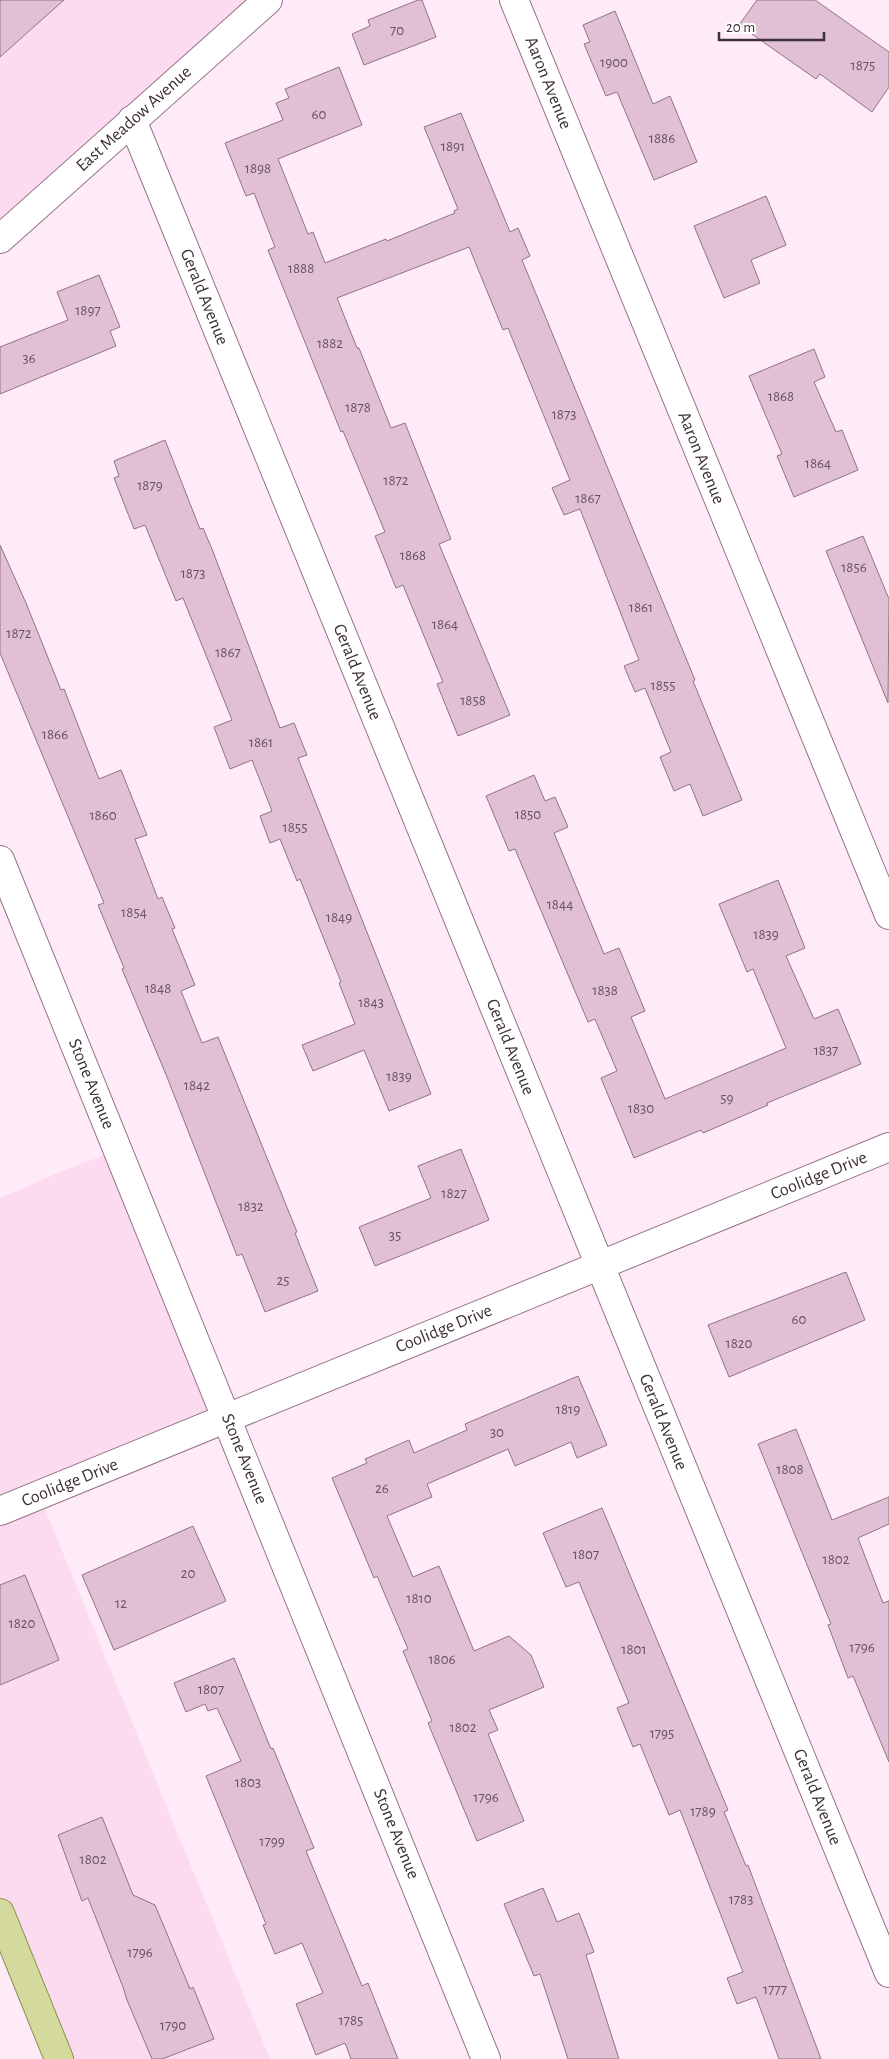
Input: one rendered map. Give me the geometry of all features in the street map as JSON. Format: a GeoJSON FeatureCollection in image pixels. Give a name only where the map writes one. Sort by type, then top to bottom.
{"type":"FeatureCollection","features":[{"type":"Feature","properties":{"kind":"main road"},"geometry":{"type":"LineString","coordinates":[[0,1914],[59,2059]]}},
{"type":"Feature","properties":{"kind":"street","name":"East Meadow Avenue"},"geometry":{"type":"LineString","coordinates":[[0,239],[268,0]]}},
{"type":"Feature","properties":{"kind":"street","name":"Aaron Avenue"},"geometry":{"type":"LineString","coordinates":[[514,0],[889,915]]}},
{"type":"Feature","properties":{"kind":"street","name":"Gerald Avenue"},"geometry":{"type":"LineString","coordinates":[[132,120],[889,1973]]}},
{"type":"Feature","properties":{"kind":"street","name":"Stone Avenue"},"geometry":{"type":"LineString","coordinates":[[0,860],[228,1418],[486,2059]]}},
{"type":"Feature","properties":{"kind":"street","name":"Coolidge Drive"},"geometry":{"type":"LineString","coordinates":[[0,1511],[889,1147]]}},
{"type":"Feature","properties":{"kind":"shaded area"},"geometry":{"type":"Polygon","coordinates":[[[0,0],[268,0],[0,239],[0,0]]]}},
{"type":"Feature","properties":{"kind":"shaded area"},"geometry":{"type":"Polygon","coordinates":[[[125,1148],[230,1419],[39,1495],[270,2059],[65,2059],[0,1901],[0,1198],[72,1167],[125,1148]]]}},
{"type":"Feature","properties":{"kind":"building"},"geometry":{"type":"Polygon","coordinates":[[[0,0],[64,0],[0,57],[0,0]]]}},
{"type":"Feature","properties":{"kind":"building"},"geometry":{"type":"Polygon","coordinates":[[[422,0],[436,37],[364,65],[352,34],[370,26],[368,20],[422,0]]]}},
{"type":"Feature","properties":{"kind":"building"},"geometry":{"type":"Polygon","coordinates":[[[757,0],[815,0],[889,52],[889,87],[872,112],[820,74],[816,79],[739,25],[757,0]]]}},
{"type":"Feature","properties":{"kind":"building"},"geometry":{"type":"Polygon","coordinates":[[[615,11],[653,104],[670,96],[697,162],[654,180],[617,92],[606,96],[584,44],[590,42],[583,25],[615,11]]]}},
{"type":"Feature","properties":{"kind":"building"},"geometry":{"type":"Polygon","coordinates":[[[339,67],[362,125],[278,159],[308,234],[313,232],[325,263],[386,239],[387,241],[455,213],[454,211],[458,209],[424,127],[461,113],[510,232],[518,228],[530,256],[522,260],[695,680],[693,681],[742,800],[703,816],[690,784],[674,791],[660,757],[671,752],[645,688],[635,692],[624,666],[639,660],[580,509],[564,515],[552,488],[570,480],[508,328],[503,330],[469,247],[337,298],[391,428],[405,423],[451,539],[439,544],[510,715],[458,736],[437,684],[443,682],[403,585],[396,588],[375,536],[385,532],[343,431],[341,432],[268,250],[275,247],[254,193],[246,196],[225,143],[283,120],[276,103],[289,98],[285,89],[339,67]]]}},
{"type":"Feature","properties":{"kind":"building"},"geometry":{"type":"Polygon","coordinates":[[[766,196],[786,245],[751,260],[760,283],[724,298],[694,226],[766,196]]]}},
{"type":"Feature","properties":{"kind":"building"},"geometry":{"type":"Polygon","coordinates":[[[99,275],[120,327],[110,331],[116,346],[0,394],[0,347],[68,320],[57,292],[99,275]]]}},
{"type":"Feature","properties":{"kind":"building"},"geometry":{"type":"Polygon","coordinates":[[[814,349],[825,377],[814,382],[836,432],[842,430],[858,470],[794,497],[777,456],[782,454],[749,376],[814,349]]]}},
{"type":"Feature","properties":{"kind":"building"},"geometry":{"type":"Polygon","coordinates":[[[165,440],[200,529],[203,528],[212,549],[280,728],[294,723],[307,755],[298,758],[431,1094],[389,1111],[364,1050],[313,1071],[302,1045],[355,1024],[339,983],[341,982],[300,879],[297,881],[280,839],[270,843],[260,816],[272,811],[252,760],[230,769],[214,727],[232,720],[183,598],[176,601],[145,525],[134,529],[114,478],[119,476],[114,461],[165,440]]]}},
{"type":"Feature","properties":{"kind":"building"},"geometry":{"type":"Polygon","coordinates":[[[863,536],[889,599],[888,703],[826,551],[863,536]]]}},
{"type":"Feature","properties":{"kind":"building"},"geometry":{"type":"Polygon","coordinates":[[[0,545],[61,690],[64,689],[99,779],[121,770],[147,835],[135,839],[158,899],[162,897],[175,928],[172,929],[195,985],[181,991],[202,1043],[218,1037],[297,1232],[295,1233],[318,1291],[265,1312],[242,1254],[237,1256],[167,1077],[122,969],[124,968],[98,905],[104,903],[0,653],[0,545]]]}},
{"type":"Feature","properties":{"kind":"building"},"geometry":{"type":"Polygon","coordinates":[[[534,775],[545,801],[555,797],[568,827],[554,833],[604,954],[619,948],[645,1011],[631,1017],[665,1099],[786,1048],[753,969],[747,972],[719,904],[778,880],[805,948],[786,956],[814,1019],[838,1009],[861,1064],[767,1103],[768,1105],[703,1133],[701,1130],[634,1158],[601,1078],[617,1071],[595,1019],[588,1022],[515,849],[509,851],[486,796],[534,775]]]}},
{"type":"Feature","properties":{"kind":"building"},"geometry":{"type":"Polygon","coordinates":[[[461,1149],[489,1220],[375,1266],[359,1227],[431,1198],[418,1166],[461,1149]]]}},
{"type":"Feature","properties":{"kind":"building"},"geometry":{"type":"Polygon","coordinates":[[[846,1272],[865,1320],[729,1377],[708,1325],[846,1272]]]}},
{"type":"Feature","properties":{"kind":"building"},"geometry":{"type":"Polygon","coordinates":[[[578,1376],[607,1445],[577,1458],[571,1442],[515,1466],[508,1449],[427,1484],[432,1497],[387,1516],[413,1577],[439,1566],[474,1651],[509,1636],[531,1655],[544,1687],[489,1710],[498,1730],[488,1734],[524,1821],[477,1841],[428,1723],[432,1721],[403,1651],[408,1649],[377,1576],[374,1578],[332,1478],[367,1463],[365,1459],[409,1440],[414,1453],[467,1430],[465,1424],[578,1376]]]}},
{"type":"Feature","properties":{"kind":"building"},"geometry":{"type":"Polygon","coordinates":[[[796,1429],[832,1520],[889,1497],[889,1524],[858,1538],[883,1603],[889,1601],[889,1762],[853,1676],[848,1678],[828,1625],[831,1624],[758,1444],[796,1429]]]}},
{"type":"Feature","properties":{"kind":"building"},"geometry":{"type":"Polygon","coordinates":[[[602,1508],[728,1810],[724,1812],[746,1866],[748,1865],[821,2059],[779,2059],[756,1997],[737,2004],[727,1978],[743,1972],[680,1810],[669,1815],[640,1744],[633,1747],[617,1708],[629,1703],[579,1582],[566,1587],[543,1533],[602,1508]]]}},
{"type":"Feature","properties":{"kind":"building"},"geometry":{"type":"Polygon","coordinates":[[[193,1526],[226,1601],[114,1650],[82,1575],[193,1526]]]}},
{"type":"Feature","properties":{"kind":"building"},"geometry":{"type":"Polygon","coordinates":[[[25,1575],[59,1660],[0,1685],[0,1585],[25,1575]]]}},
{"type":"Feature","properties":{"kind":"building"},"geometry":{"type":"Polygon","coordinates":[[[234,1658],[314,1848],[306,1851],[362,1986],[368,1983],[398,2059],[351,2059],[345,2043],[316,2055],[296,2004],[323,1993],[302,1943],[275,1954],[263,1925],[266,1924],[206,1776],[241,1761],[217,1708],[208,1711],[205,1704],[186,1712],[174,1683],[234,1658]]]}},
{"type":"Feature","properties":{"kind":"building"},"geometry":{"type":"Polygon","coordinates":[[[102,1817],[133,1895],[155,1905],[190,1989],[193,1987],[214,2039],[162,2059],[152,2059],[88,1898],[82,1901],[58,1835],[102,1817]]]}},
{"type":"Feature","properties":{"kind":"building"},"geometry":{"type":"Polygon","coordinates":[[[543,1888],[557,1922],[579,1913],[594,1952],[586,1955],[619,2059],[568,2059],[540,1974],[534,1976],[504,1904],[543,1888]]]}}]}
